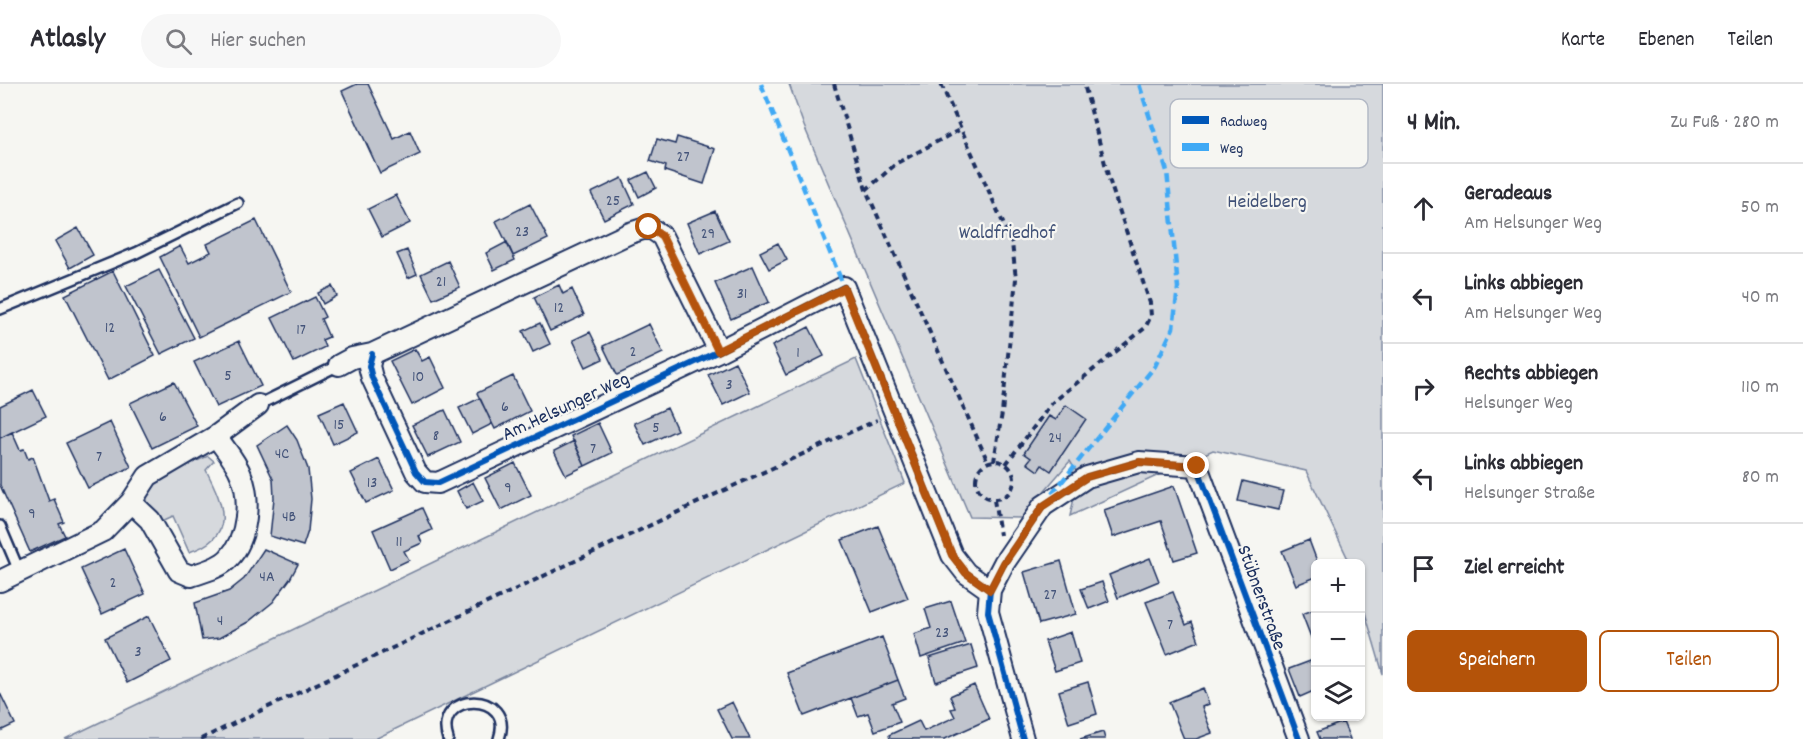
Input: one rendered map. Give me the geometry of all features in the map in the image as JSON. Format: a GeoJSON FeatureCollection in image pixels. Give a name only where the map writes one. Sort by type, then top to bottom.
{"type":"FeatureCollection","features":[{"type":"Feature","properties":{"kind":"street"},"geometry":{"type":"LineString","coordinates":[[339,365],[352,358],[372,354],[630,233],[649,227],[662,236],[718,351]]}},
{"type":"Feature","properties":{"kind":"street","name":"Am Helsunger Weg"},"geometry":{"type":"LineString","coordinates":[[372,354],[369,366],[372,378],[416,471],[425,482],[438,483],[718,351],[844,288],[894,412]]}},
{"type":"Feature","properties":{"kind":"street"},"geometry":{"type":"LineString","coordinates":[[0,581],[103,531],[131,502],[148,476],[216,436],[258,405]]}},
{"type":"Feature","properties":{"kind":"street"},"geometry":{"type":"LineString","coordinates":[[894,412],[952,555],[966,573],[990,590],[988,612],[1023,739]]}},
{"type":"Feature","properties":{"kind":"street"},"geometry":{"type":"LineString","coordinates":[[131,502],[150,520],[180,571],[191,576],[207,571],[229,559],[239,541],[246,520],[246,499],[241,474],[216,436]]}},
{"type":"Feature","properties":{"kind":"street","name":"Stübnerstraße"},"geometry":{"type":"LineString","coordinates":[[990,590],[1004,563],[1043,506],[1087,477],[1139,462],[1197,466],[1299,739]]}},
{"type":"Feature","properties":{"kind":"lane"},"geometry":{"type":"LineString","coordinates":[[0,309],[136,253],[238,203]]}},
{"type":"Feature","properties":{"kind":"lane"},"geometry":{"type":"LineString","coordinates":[[258,405],[339,365]]}},
{"type":"Feature","properties":{"kind":"lane"},"geometry":{"type":"LineString","coordinates":[[0,526],[20,573]]}},
{"type":"Feature","properties":{"kind":"lane"},"geometry":{"type":"LineString","coordinates":[[448,739],[446,723],[450,714],[456,707],[471,701],[480,701],[498,714],[501,723],[499,739]]}},
{"type":"Feature","properties":{"kind":"path"},"geometry":{"type":"LineString","coordinates":[[834,84],[866,190],[988,462]]}},
{"type":"Feature","properties":{"kind":"path"},"geometry":{"type":"LineString","coordinates":[[941,84],[959,130],[1012,243],[1016,279],[1002,413],[994,461]]}},
{"type":"Feature","properties":{"kind":"path"},"geometry":{"type":"LineString","coordinates":[[1006,464],[1052,403],[1145,328],[1151,316],[1150,303],[1109,179],[1084,84]]}},
{"type":"Feature","properties":{"kind":"path"},"geometry":{"type":"LineString","coordinates":[[866,190],[897,163],[959,130]]}},
{"type":"Feature","properties":{"kind":"path"},"geometry":{"type":"LineString","coordinates":[[201,739],[718,493],[894,412]]}},
{"type":"Feature","properties":{"kind":"path"},"geometry":{"type":"LineString","coordinates":[[994,461],[1006,464],[1014,474],[1014,486],[1006,496],[994,500],[982,495],[976,483],[978,471],[988,462],[994,461]]}},
{"type":"Feature","properties":{"kind":"green space"},"geometry":{"type":"Polygon","coordinates":[[[789,84],[1383,84],[1383,674],[1365,613],[1365,559],[1348,559],[1306,471],[1213,450],[1070,516],[1079,476],[1070,461],[1021,518],[970,517],[804,126],[789,84]]]}},
{"type":"Feature","properties":{"kind":"green space"},"geometry":{"type":"Polygon","coordinates":[[[856,359],[905,483],[375,739],[65,739],[856,359]]]}},
{"type":"Feature","properties":{"kind":"green space"},"geometry":{"type":"Polygon","coordinates":[[[208,456],[214,461],[206,470],[221,507],[220,529],[204,546],[189,552],[173,516],[160,522],[148,505],[146,494],[163,476],[208,456]]]}},
{"type":"Feature","properties":{"kind":"building"},"geometry":{"type":"Polygon","coordinates":[[[357,84],[368,84],[394,139],[410,131],[420,154],[380,173],[342,91],[357,84]]]}},
{"type":"Feature","properties":{"kind":"building"},"geometry":{"type":"Polygon","coordinates":[[[677,137],[715,149],[704,184],[665,171],[666,166],[650,161],[657,139],[675,144],[677,137]]]}},
{"type":"Feature","properties":{"kind":"building"},"geometry":{"type":"Polygon","coordinates":[[[648,172],[656,188],[639,197],[631,180],[648,172]]]}},
{"type":"Feature","properties":{"kind":"building"},"geometry":{"type":"Polygon","coordinates":[[[622,178],[634,204],[604,219],[591,193],[622,178]]]}},
{"type":"Feature","properties":{"kind":"building"},"geometry":{"type":"Polygon","coordinates":[[[396,195],[410,223],[382,237],[368,209],[396,195]]]}},
{"type":"Feature","properties":{"kind":"building"},"geometry":{"type":"Polygon","coordinates":[[[530,204],[548,239],[513,256],[496,221],[530,204]]]}},
{"type":"Feature","properties":{"kind":"building"},"geometry":{"type":"Polygon","coordinates":[[[715,211],[729,241],[700,254],[687,223],[715,211]]]}},
{"type":"Feature","properties":{"kind":"building"},"geometry":{"type":"Polygon","coordinates":[[[256,220],[291,292],[199,337],[160,257],[180,246],[189,263],[211,252],[207,244],[256,220]]]}},
{"type":"Feature","properties":{"kind":"building"},"geometry":{"type":"Polygon","coordinates":[[[78,228],[93,255],[70,268],[55,241],[78,228]]]}},
{"type":"Feature","properties":{"kind":"building"},"geometry":{"type":"Polygon","coordinates":[[[507,242],[515,260],[494,270],[486,253],[507,242]]]}},
{"type":"Feature","properties":{"kind":"building"},"geometry":{"type":"Polygon","coordinates":[[[778,243],[787,260],[769,269],[760,252],[778,243]]]}},
{"type":"Feature","properties":{"kind":"building"},"geometry":{"type":"Polygon","coordinates":[[[407,250],[417,274],[408,278],[397,254],[407,250]]]}},
{"type":"Feature","properties":{"kind":"building"},"geometry":{"type":"Polygon","coordinates":[[[448,261],[460,287],[433,299],[421,274],[448,261]]]}},
{"type":"Feature","properties":{"kind":"building"},"geometry":{"type":"Polygon","coordinates":[[[753,266],[769,302],[731,319],[715,283],[753,266]]]}},
{"type":"Feature","properties":{"kind":"building"},"geometry":{"type":"Polygon","coordinates":[[[159,270],[194,338],[161,354],[126,286],[159,270]]]}},
{"type":"Feature","properties":{"kind":"building"},"geometry":{"type":"Polygon","coordinates":[[[113,271],[155,356],[108,380],[65,295],[113,271]]]}},
{"type":"Feature","properties":{"kind":"building"},"geometry":{"type":"Polygon","coordinates":[[[559,285],[563,294],[572,289],[584,315],[550,331],[534,297],[559,285]]]}},
{"type":"Feature","properties":{"kind":"building"},"geometry":{"type":"Polygon","coordinates":[[[332,286],[337,296],[323,304],[318,293],[332,286]]]}},
{"type":"Feature","properties":{"kind":"building"},"geometry":{"type":"Polygon","coordinates":[[[315,297],[325,317],[321,319],[329,337],[322,340],[325,347],[294,362],[272,318],[315,297]]]}},
{"type":"Feature","properties":{"kind":"building"},"geometry":{"type":"Polygon","coordinates":[[[540,323],[550,344],[533,352],[523,331],[540,323]]]}},
{"type":"Feature","properties":{"kind":"building"},"geometry":{"type":"Polygon","coordinates":[[[649,324],[663,353],[617,375],[603,346],[649,324]]]}},
{"type":"Feature","properties":{"kind":"building"},"geometry":{"type":"Polygon","coordinates":[[[809,327],[824,356],[786,375],[772,346],[809,327]]]}},
{"type":"Feature","properties":{"kind":"building"},"geometry":{"type":"Polygon","coordinates":[[[590,332],[603,359],[586,367],[573,340],[590,332]]]}},
{"type":"Feature","properties":{"kind":"building"},"geometry":{"type":"Polygon","coordinates":[[[239,341],[261,386],[216,407],[194,362],[239,341]]]}},
{"type":"Feature","properties":{"kind":"building"},"geometry":{"type":"Polygon","coordinates":[[[415,349],[422,361],[430,357],[445,388],[412,405],[390,361],[415,349]]]}},
{"type":"Feature","properties":{"kind":"building"},"geometry":{"type":"Polygon","coordinates":[[[735,362],[750,392],[723,405],[708,375],[735,362]]]}},
{"type":"Feature","properties":{"kind":"building"},"geometry":{"type":"Polygon","coordinates":[[[513,376],[530,411],[495,429],[477,393],[513,376]]]}},
{"type":"Feature","properties":{"kind":"building"},"geometry":{"type":"Polygon","coordinates":[[[174,382],[197,426],[152,448],[130,403],[174,382]]]}},
{"type":"Feature","properties":{"kind":"building"},"geometry":{"type":"Polygon","coordinates":[[[33,390],[46,416],[0,438],[0,406],[33,390]]]}},
{"type":"Feature","properties":{"kind":"building"},"geometry":{"type":"Polygon","coordinates":[[[480,398],[492,424],[472,434],[459,408],[480,398]]]}},
{"type":"Feature","properties":{"kind":"building"},"geometry":{"type":"Polygon","coordinates":[[[344,402],[358,432],[333,444],[319,413],[344,402]]]}},
{"type":"Feature","properties":{"kind":"building"},"geometry":{"type":"Polygon","coordinates":[[[1066,405],[1086,419],[1051,471],[1042,465],[1038,471],[1027,463],[1031,458],[1024,453],[1049,416],[1056,420],[1066,405]]]}},
{"type":"Feature","properties":{"kind":"building"},"geometry":{"type":"Polygon","coordinates":[[[667,408],[677,430],[645,445],[634,423],[667,408]]]}},
{"type":"Feature","properties":{"kind":"building"},"geometry":{"type":"Polygon","coordinates":[[[445,410],[460,442],[428,457],[412,425],[445,410]]]}},
{"type":"Feature","properties":{"kind":"building"},"geometry":{"type":"Polygon","coordinates":[[[110,422],[131,467],[88,488],[66,443],[110,422]]]}},
{"type":"Feature","properties":{"kind":"building"},"geometry":{"type":"Polygon","coordinates":[[[598,423],[612,453],[585,466],[571,436],[598,423]]]}},
{"type":"Feature","properties":{"kind":"building"},"geometry":{"type":"Polygon","coordinates":[[[287,425],[297,440],[308,469],[311,499],[308,531],[303,546],[270,536],[274,498],[273,479],[257,445],[287,425]]]}},
{"type":"Feature","properties":{"kind":"building"},"geometry":{"type":"Polygon","coordinates":[[[12,432],[20,450],[24,449],[28,459],[33,457],[49,501],[54,499],[64,522],[59,524],[65,536],[30,552],[0,485],[0,438],[12,432]]]}},
{"type":"Feature","properties":{"kind":"building"},"geometry":{"type":"Polygon","coordinates":[[[574,441],[585,466],[566,475],[554,451],[574,441]]]}},
{"type":"Feature","properties":{"kind":"building"},"geometry":{"type":"Polygon","coordinates":[[[379,459],[394,490],[366,503],[351,473],[379,459]]]}},
{"type":"Feature","properties":{"kind":"building"},"geometry":{"type":"Polygon","coordinates":[[[515,463],[531,495],[501,510],[485,478],[515,463]]]}},
{"type":"Feature","properties":{"kind":"building"},"geometry":{"type":"Polygon","coordinates":[[[1243,481],[1283,491],[1278,510],[1238,501],[1243,481]]]}},
{"type":"Feature","properties":{"kind":"building"},"geometry":{"type":"Polygon","coordinates":[[[473,482],[483,501],[466,509],[457,491],[473,482]]]}},
{"type":"Feature","properties":{"kind":"building"},"geometry":{"type":"Polygon","coordinates":[[[1174,486],[1197,553],[1174,560],[1161,521],[1113,537],[1104,510],[1174,486]]]}},
{"type":"Feature","properties":{"kind":"building"},"geometry":{"type":"Polygon","coordinates":[[[422,508],[432,530],[419,536],[422,543],[404,551],[409,560],[390,569],[373,530],[422,508]]]}},
{"type":"Feature","properties":{"kind":"building"},"geometry":{"type":"Polygon","coordinates":[[[878,526],[908,598],[872,612],[842,540],[878,526]]]}},
{"type":"Feature","properties":{"kind":"building"},"geometry":{"type":"Polygon","coordinates":[[[1309,540],[1316,559],[1311,559],[1311,579],[1296,585],[1282,551],[1309,540]]]}},
{"type":"Feature","properties":{"kind":"building"},"geometry":{"type":"Polygon","coordinates":[[[124,549],[145,594],[102,614],[81,569],[124,549]]]}},
{"type":"Feature","properties":{"kind":"building"},"geometry":{"type":"Polygon","coordinates":[[[264,549],[298,564],[290,579],[273,602],[248,622],[219,638],[202,640],[195,603],[229,591],[244,579],[264,549]]]}},
{"type":"Feature","properties":{"kind":"building"},"geometry":{"type":"Polygon","coordinates":[[[1150,558],[1159,581],[1118,598],[1109,575],[1150,558]]]}},
{"type":"Feature","properties":{"kind":"building"},"geometry":{"type":"Polygon","coordinates":[[[1061,561],[1076,614],[1039,624],[1024,572],[1061,561]]]}},
{"type":"Feature","properties":{"kind":"building"},"geometry":{"type":"Polygon","coordinates":[[[1102,582],[1109,601],[1089,609],[1081,589],[1102,582]]]}},
{"type":"Feature","properties":{"kind":"building"},"geometry":{"type":"Polygon","coordinates":[[[1173,592],[1186,625],[1192,622],[1199,641],[1167,654],[1146,602],[1173,592]]]}},
{"type":"Feature","properties":{"kind":"building"},"geometry":{"type":"Polygon","coordinates":[[[951,601],[965,643],[921,658],[914,634],[931,628],[925,609],[951,601]]]}},
{"type":"Feature","properties":{"kind":"building"},"geometry":{"type":"Polygon","coordinates":[[[1311,611],[1311,637],[1302,614],[1311,611]]]}},
{"type":"Feature","properties":{"kind":"building"},"geometry":{"type":"Polygon","coordinates":[[[149,616],[171,661],[127,683],[105,638],[149,616]]]}},
{"type":"Feature","properties":{"kind":"building"},"geometry":{"type":"Polygon","coordinates":[[[1071,632],[1080,663],[1055,671],[1045,641],[1071,632]]]}},
{"type":"Feature","properties":{"kind":"building"},"geometry":{"type":"Polygon","coordinates":[[[882,637],[898,680],[804,716],[787,673],[882,637]]]}},
{"type":"Feature","properties":{"kind":"building"},"geometry":{"type":"Polygon","coordinates":[[[971,645],[978,668],[936,682],[929,658],[971,645]]]}},
{"type":"Feature","properties":{"kind":"building"},"geometry":{"type":"Polygon","coordinates":[[[1311,661],[1311,692],[1300,697],[1289,669],[1311,661]]]}},
{"type":"Feature","properties":{"kind":"building"},"geometry":{"type":"Polygon","coordinates":[[[898,680],[905,698],[892,703],[900,722],[875,731],[868,713],[858,716],[851,698],[898,680]]]}},
{"type":"Feature","properties":{"kind":"building"},"geometry":{"type":"Polygon","coordinates":[[[1088,682],[1097,714],[1069,723],[1059,691],[1088,682]]]}},
{"type":"Feature","properties":{"kind":"building"},"geometry":{"type":"Polygon","coordinates":[[[974,685],[989,719],[945,739],[890,739],[889,735],[919,721],[924,731],[955,717],[951,709],[955,708],[950,696],[974,685]]]}},
{"type":"Feature","properties":{"kind":"building"},"geometry":{"type":"Polygon","coordinates":[[[1203,688],[1209,704],[1202,707],[1212,733],[1196,739],[1184,739],[1169,702],[1203,688]]]}},
{"type":"Feature","properties":{"kind":"building"},"geometry":{"type":"Polygon","coordinates":[[[0,693],[15,724],[0,731],[0,693]]]}},
{"type":"Feature","properties":{"kind":"building"},"geometry":{"type":"Polygon","coordinates":[[[732,702],[750,739],[732,739],[717,709],[732,702]]]}},
{"type":"Feature","properties":{"kind":"building"},"geometry":{"type":"Polygon","coordinates":[[[1343,722],[1350,739],[1320,739],[1317,732],[1343,722]]]}},
{"type":"Feature","properties":{"kind":"building"},"geometry":{"type":"Polygon","coordinates":[[[1103,732],[1105,739],[1080,739],[1103,732]]]}},
{"type":"Feature","properties":{"kind":"marked path"},"geometry":{"type":"LineString","coordinates":[[761,84],[844,287]]}},
{"type":"Feature","properties":{"kind":"marked path"},"geometry":{"type":"LineString","coordinates":[[1052,494],[1155,366],[1173,328],[1178,288],[1167,171],[1139,84]]}},
{"type":"Feature","properties":{"kind":"cycle path"},"geometry":{"type":"LineString","coordinates":[[372,354],[369,366],[372,378],[416,472],[425,482],[438,483],[719,351],[844,287],[952,555],[966,573],[990,590]]}},
{"type":"Feature","properties":{"kind":"cycle path"},"geometry":{"type":"LineString","coordinates":[[1023,739],[988,612],[990,590],[1004,563],[1043,506],[1087,477],[1139,462],[1197,466],[1299,739]]}},
{"type":"Feature","properties":{"kind":"route"},"geometry":{"type":"LineString","coordinates":[[649,227],[662,236],[718,351],[844,288],[952,555],[966,573],[990,590],[1004,563],[1043,506],[1087,477],[1139,462],[1197,466]]}},
{"type":"Feature","properties":{"kind":"park label","name":"Heidelberg"},"geometry":{"type":"Point","coordinates":[1267,200]}},
{"type":"Feature","properties":{"kind":"park label","name":"Waldfriedhof"},"geometry":{"type":"Point","coordinates":[1007,231]}}]}
